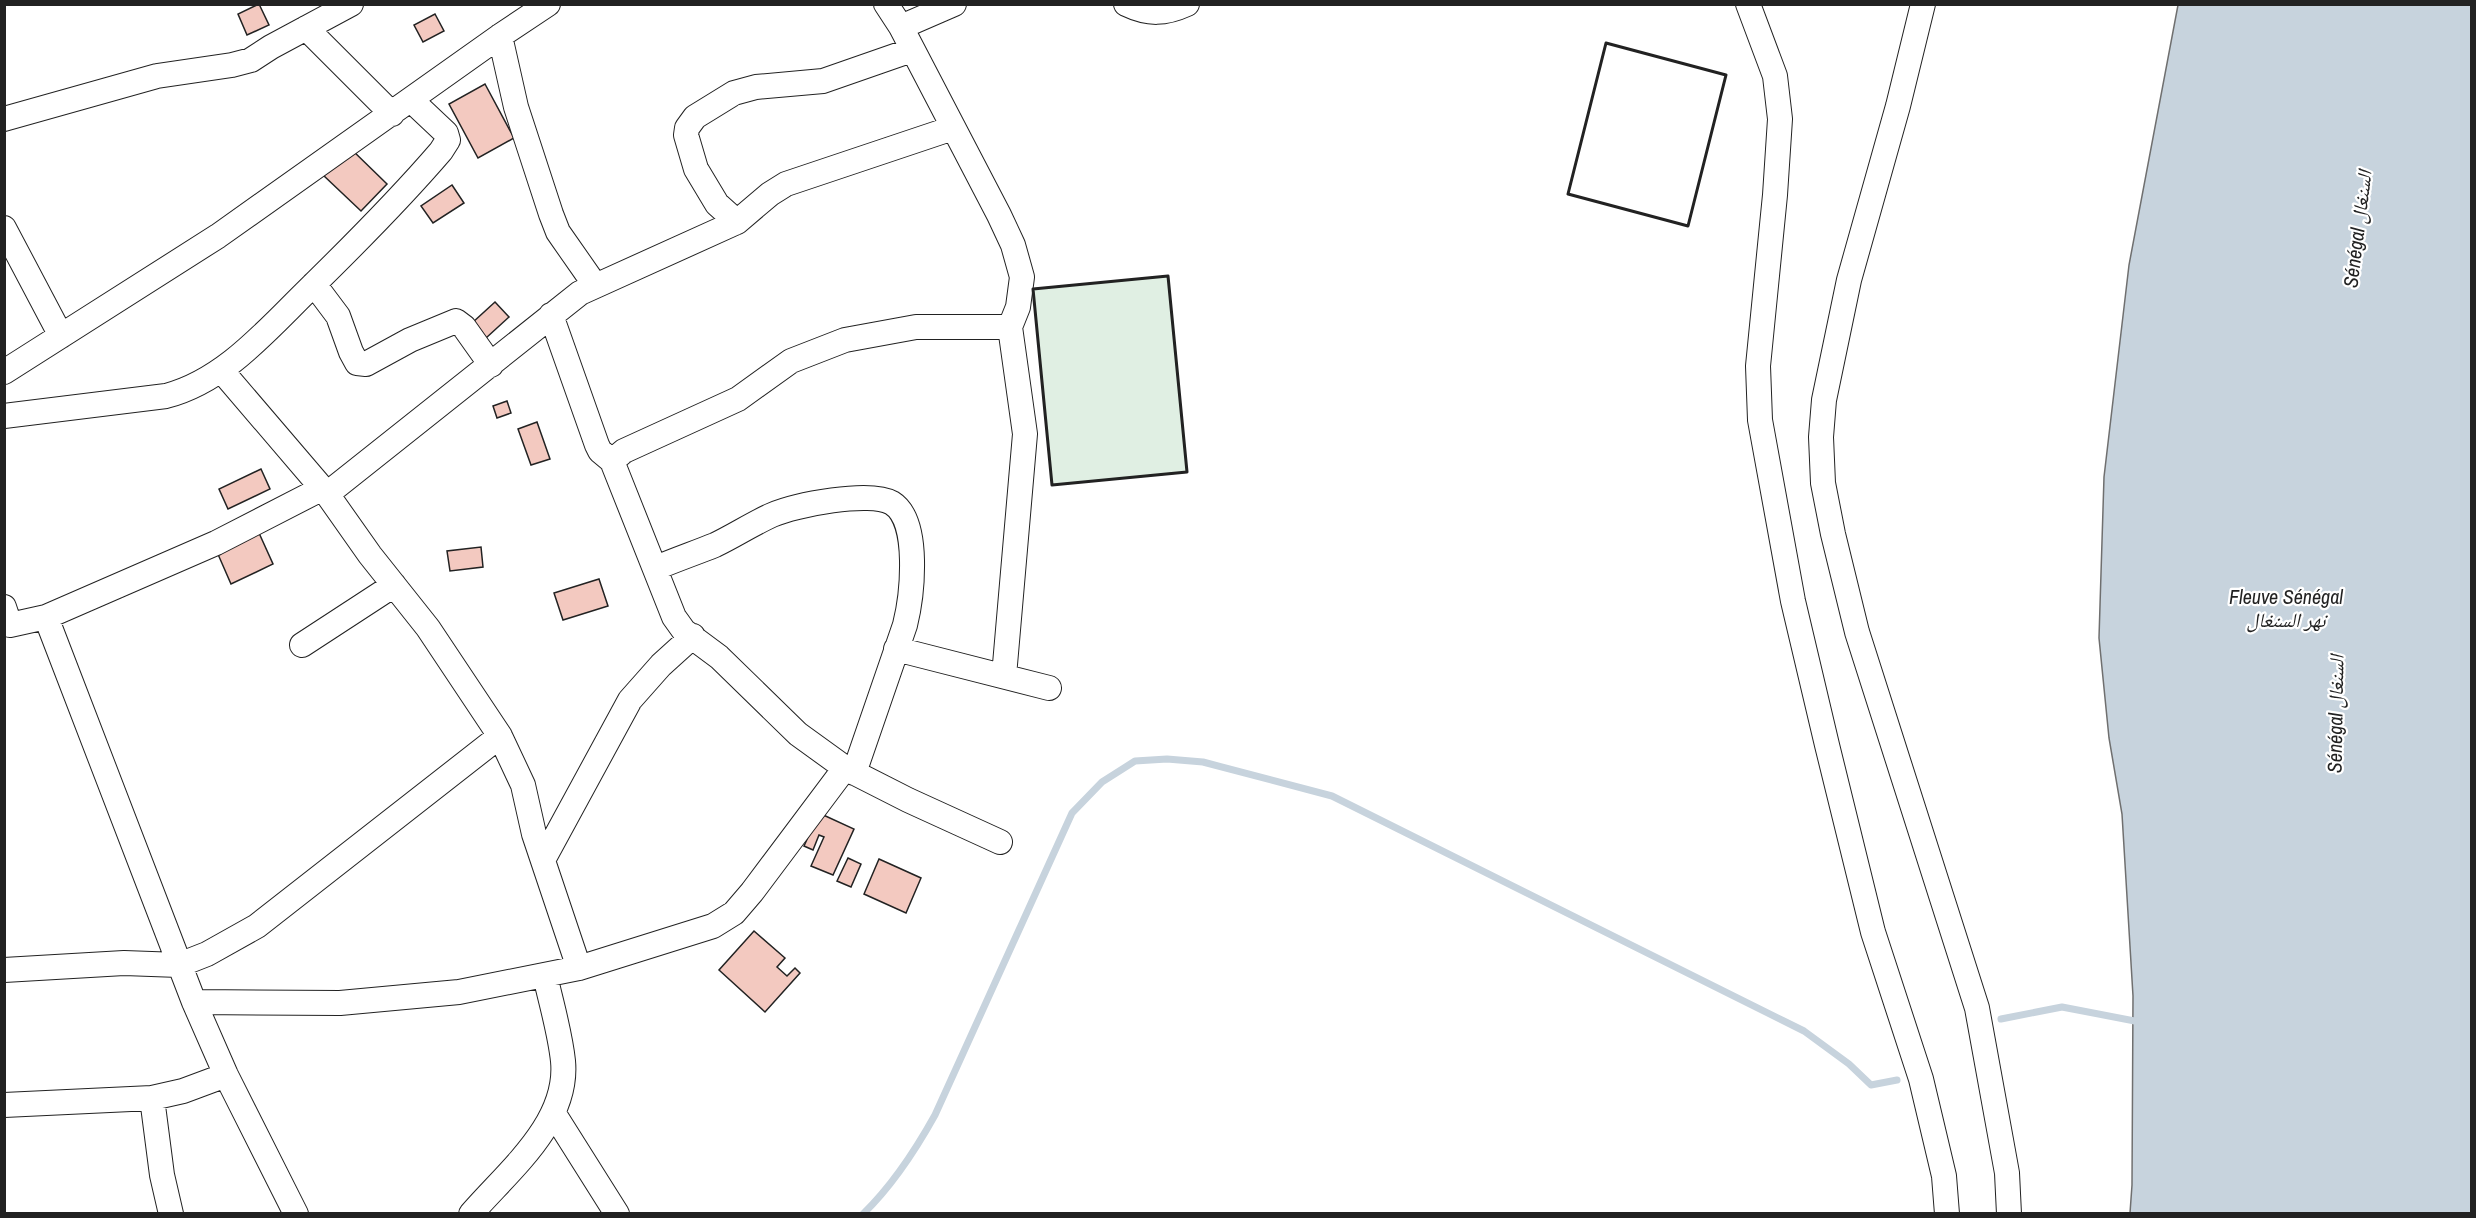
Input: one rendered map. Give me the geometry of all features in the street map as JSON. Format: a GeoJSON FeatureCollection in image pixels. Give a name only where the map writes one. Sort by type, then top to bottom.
{"type":"FeatureCollection","features":[{"type":"Feature","properties":{"kind":"street"},"geometry":{"type":"LineString","coordinates":[[4,119],[157,76],[251,60],[351,4]]}},
{"type":"Feature","properties":{"kind":"street"},"geometry":{"type":"LineString","coordinates":[[886,4],[901,27],[1013,245],[1022,277],[1018,307],[1010,327],[1025,434],[1004,676]]}},
{"type":"Feature","properties":{"kind":"street"},"geometry":{"type":"LineString","coordinates":[[901,27],[954,4]]}},
{"type":"Feature","properties":{"kind":"street"},"geometry":{"type":"LineString","coordinates":[[1126,4],[1138,10],[1167,13],[1187,4]]}},
{"type":"Feature","properties":{"kind":"street"},"geometry":{"type":"LineString","coordinates":[[1748,4],[1775,76],[1780,119],[1758,366],[1763,442],[1793,600],[1824,734],[1873,932],[1921,1079],[1944,1176],[1947,1214]]}},
{"type":"Feature","properties":{"kind":"street"},"geometry":{"type":"LineString","coordinates":[[1923,4],[1898,106],[1847,291],[1824,400],[1821,437],[1823,483],[1857,632],[1977,1008],[2007,1173],[2009,1214]]}},
{"type":"Feature","properties":{"kind":"street"},"geometry":{"type":"LineString","coordinates":[[4,372],[219,236],[501,36],[534,9]]}},
{"type":"Feature","properties":{"kind":"street"},"geometry":{"type":"LineString","coordinates":[[4,416],[166,396],[183,391],[221,370],[314,284],[386,213],[448,140],[441,128],[401,107],[306,28]]}},
{"type":"Feature","properties":{"kind":"street"},"geometry":{"type":"LineString","coordinates":[[501,36],[516,107],[550,214],[558,232],[595,285]]}},
{"type":"Feature","properties":{"kind":"street"},"geometry":{"type":"LineString","coordinates":[[737,222],[723,211],[696,169],[686,135],[687,128],[694,117],[718,101],[749,88],[824,81],[912,50]]}},
{"type":"Feature","properties":{"kind":"street"},"geometry":{"type":"LineString","coordinates":[[6,619],[46,617],[216,543],[324,491],[491,366],[551,315],[595,285],[660,259],[737,222],[786,184],[835,170],[953,128]]}},
{"type":"Feature","properties":{"kind":"street"},"geometry":{"type":"LineString","coordinates":[[4,228],[61,336]]}},
{"type":"Feature","properties":{"kind":"street"},"geometry":{"type":"LineString","coordinates":[[314,284],[338,316],[357,363],[366,364],[410,340],[456,321],[462,324],[491,366]]}},
{"type":"Feature","properties":{"kind":"street"},"geometry":{"type":"LineString","coordinates":[[551,315],[597,445],[600,451],[612,461],[674,617],[684,631],[726,663],[798,734],[849,771],[1000,842]]}},
{"type":"Feature","properties":{"kind":"street"},"geometry":{"type":"LineString","coordinates":[[612,461],[624,451],[738,399],[784,364],[834,344],[916,327],[1010,327]]}},
{"type":"Feature","properties":{"kind":"street"},"geometry":{"type":"LineString","coordinates":[[221,370],[324,491],[370,555],[428,628],[500,736],[523,785],[534,834],[579,968]]}},
{"type":"Feature","properties":{"kind":"street"},"geometry":{"type":"LineString","coordinates":[[194,1002],[340,1003],[419,997],[579,968],[713,926],[734,912],[849,771],[896,649],[911,600],[912,567],[909,530],[893,504],[881,499],[840,498],[774,514],[716,544],[656,568]]}},
{"type":"Feature","properties":{"kind":"street"},"geometry":{"type":"LineString","coordinates":[[302,645],[394,585]]}},
{"type":"Feature","properties":{"kind":"street"},"geometry":{"type":"LineString","coordinates":[[46,617],[194,1002],[226,1075],[296,1214]]}},
{"type":"Feature","properties":{"kind":"street"},"geometry":{"type":"LineString","coordinates":[[543,860],[630,700],[693,636]]}},
{"type":"Feature","properties":{"kind":"street"},"geometry":{"type":"LineString","coordinates":[[896,649],[1049,688]]}},
{"type":"Feature","properties":{"kind":"street"},"geometry":{"type":"LineString","coordinates":[[4,970],[124,963],[179,965],[207,954],[257,926],[500,736]]}},
{"type":"Feature","properties":{"kind":"street"},"geometry":{"type":"LineString","coordinates":[[471,1214],[543,1132],[554,1114],[560,1096],[563,1061],[545,975]]}},
{"type":"Feature","properties":{"kind":"street"},"geometry":{"type":"LineString","coordinates":[[4,1105],[152,1098],[183,1091],[226,1075]]}},
{"type":"Feature","properties":{"kind":"street"},"geometry":{"type":"LineString","coordinates":[[152,1098],[162,1174],[171,1214]]}},
{"type":"Feature","properties":{"kind":"street"},"geometry":{"type":"LineString","coordinates":[[554,1114],[617,1214]]}},
{"type":"Feature","properties":{"kind":"green space"},"geometry":{"type":"Polygon","coordinates":[[[1168,276],[1187,472],[1052,485],[1033,289],[1168,276]]]}},
{"type":"Feature","properties":{"kind":"water","name":"Fleuve Sénégal نهر السنغال"},"geometry":{"type":"Polygon","coordinates":[[[2178,5],[2471,5],[2471,1213],[2130,1213],[2133,996],[2122,814],[2109,738],[2099,638],[2104,477],[2129,265],[2178,5]]]}},
{"type":"Feature","properties":{"kind":"building"},"geometry":{"type":"Polygon","coordinates":[[[259,4],[269,25],[247,35],[238,14],[259,4]]]}},
{"type":"Feature","properties":{"kind":"building"},"geometry":{"type":"Polygon","coordinates":[[[435,14],[444,31],[423,42],[414,25],[435,14]]]}},
{"type":"Feature","properties":{"kind":"building"},"geometry":{"type":"Polygon","coordinates":[[[485,84],[514,138],[478,158],[449,104],[485,84]]]}},
{"type":"Feature","properties":{"kind":"building"},"geometry":{"type":"Polygon","coordinates":[[[349,147],[387,184],[361,211],[323,175],[349,147]]]}},
{"type":"Feature","properties":{"kind":"building"},"geometry":{"type":"Polygon","coordinates":[[[452,185],[464,203],[433,223],[421,206],[452,185]]]}},
{"type":"Feature","properties":{"kind":"building"},"geometry":{"type":"Polygon","coordinates":[[[495,302],[509,317],[486,338],[472,323],[495,302]]]}},
{"type":"Feature","properties":{"kind":"building"},"geometry":{"type":"Polygon","coordinates":[[[507,401],[511,413],[497,418],[493,406],[507,401]]]}},
{"type":"Feature","properties":{"kind":"building"},"geometry":{"type":"Polygon","coordinates":[[[537,422],[550,459],[531,465],[518,429],[537,422]]]}},
{"type":"Feature","properties":{"kind":"building"},"geometry":{"type":"Polygon","coordinates":[[[261,469],[270,489],[228,509],[219,489],[261,469]]]}},
{"type":"Feature","properties":{"kind":"building"},"geometry":{"type":"Polygon","coordinates":[[[259,533],[273,564],[231,584],[217,552],[259,533]]]}},
{"type":"Feature","properties":{"kind":"building"},"geometry":{"type":"Polygon","coordinates":[[[481,547],[483,567],[450,571],[447,551],[481,547]]]}},
{"type":"Feature","properties":{"kind":"building"},"geometry":{"type":"Polygon","coordinates":[[[599,579],[608,606],[563,620],[554,593],[599,579]]]}},
{"type":"Feature","properties":{"kind":"building"},"geometry":{"type":"Polygon","coordinates":[[[819,813],[854,829],[833,875],[811,866],[824,837],[819,835],[813,850],[804,846],[819,813]]]}},
{"type":"Feature","properties":{"kind":"building"},"geometry":{"type":"Polygon","coordinates":[[[848,858],[861,864],[851,887],[837,881],[848,858]]]}},
{"type":"Feature","properties":{"kind":"building"},"geometry":{"type":"Polygon","coordinates":[[[879,859],[921,878],[906,913],[864,894],[879,859]]]}},
{"type":"Feature","properties":{"kind":"building"},"geometry":{"type":"Polygon","coordinates":[[[754,931],[785,958],[777,967],[787,976],[795,968],[800,973],[765,1012],[719,970],[754,931]]]}},
{"type":"Feature","properties":{"kind":"waterway"},"geometry":{"type":"LineString","coordinates":[[863,1214],[903,1167],[935,1115],[1072,813],[1102,782],[1135,761],[1167,759],[1203,762],[1332,796],[1804,1031],[1849,1064],[1871,1085],[1897,1080]]}},
{"type":"Feature","properties":{"kind":"waterway"},"geometry":{"type":"LineString","coordinates":[[2001,1019],[2062,1007],[2140,1022]]}},
{"type":"Feature","properties":{"kind":"wall"},"geometry":{"type":"LineString","coordinates":[[1606,43],[1726,75],[1688,226],[1568,194],[1606,43]]}},
{"type":"Feature","properties":{"kind":"wall"},"geometry":{"type":"LineString","coordinates":[[1168,276],[1187,472],[1052,485],[1033,289],[1168,276]]}},
{"type":"Feature","properties":{"kind":"water label","name":"Sénégal السنغال"},"geometry":{"type":"Point","coordinates":[2357,229]}},
{"type":"Feature","properties":{"kind":"water label","name":"Sénégal السنغال"},"geometry":{"type":"Point","coordinates":[2335,714]}}]}
